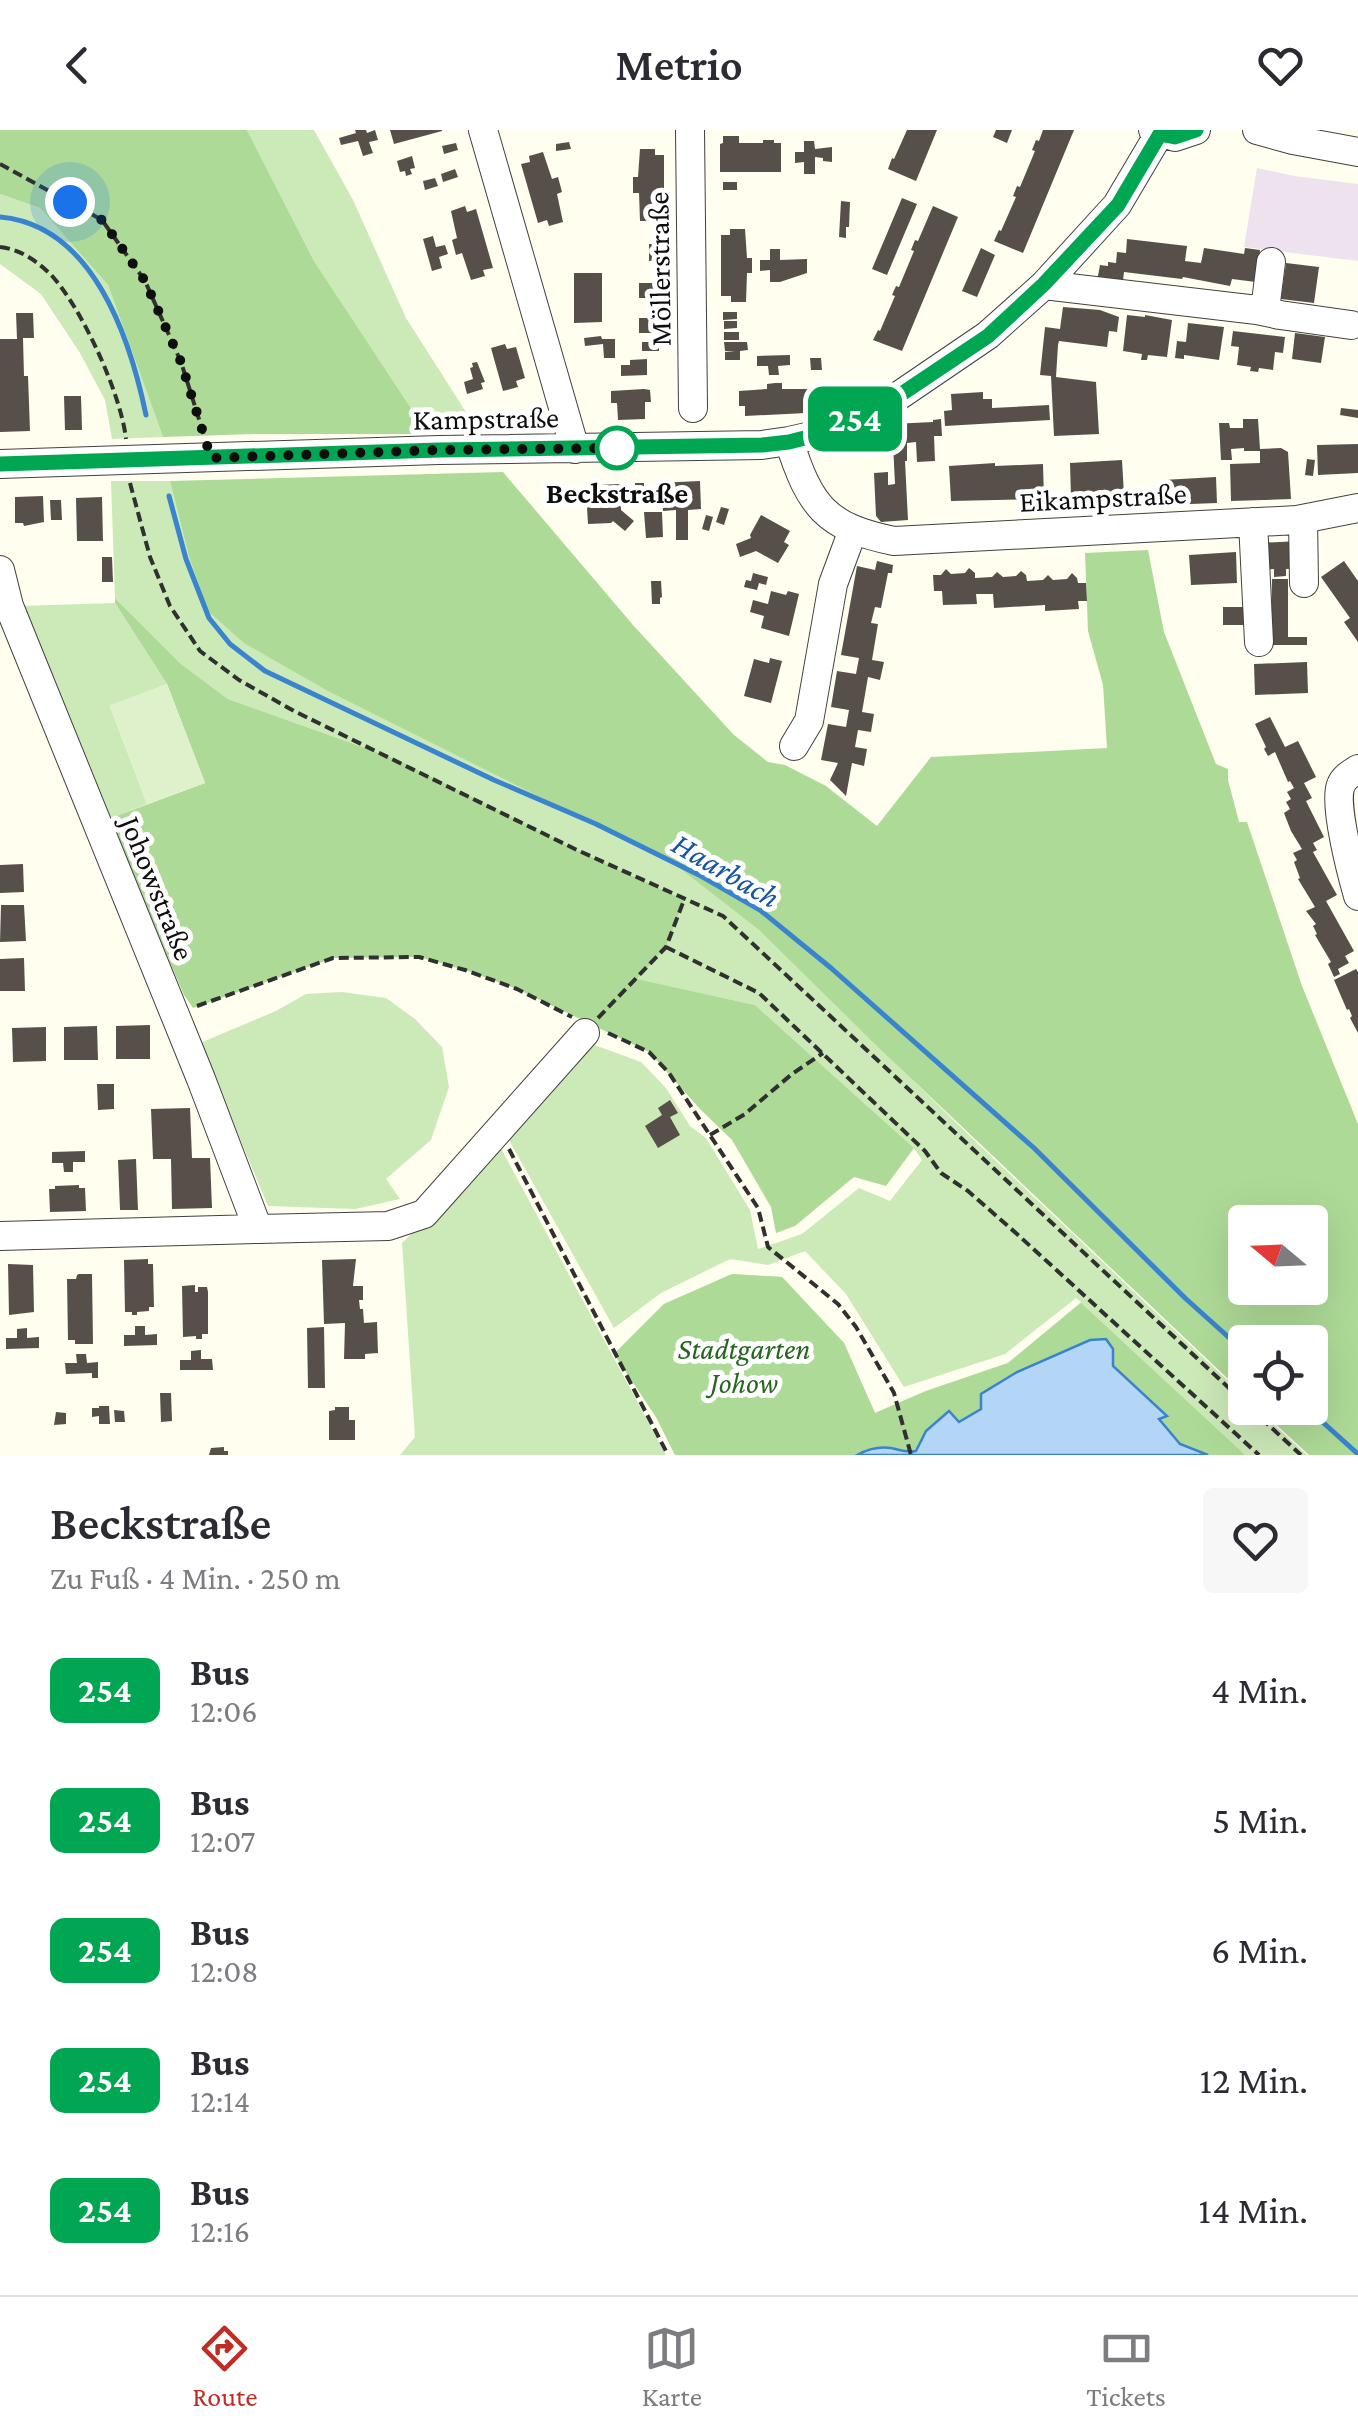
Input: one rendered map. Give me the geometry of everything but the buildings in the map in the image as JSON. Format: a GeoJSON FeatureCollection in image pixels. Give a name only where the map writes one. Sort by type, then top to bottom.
{"type":"FeatureCollection","features":[{"type":"Feature","properties":{"kind":"street"},"geometry":{"type":"LineString","coordinates":[[483,130],[575,449]]}},
{"type":"Feature","properties":{"kind":"street","name":"Möllerstraße"},"geometry":{"type":"LineString","coordinates":[[690,130],[693,408]]}},
{"type":"Feature","properties":{"kind":"street"},"geometry":{"type":"LineString","coordinates":[[1156,132],[1175,137],[1196,130]]}},
{"type":"Feature","properties":{"kind":"street"},"geometry":{"type":"LineString","coordinates":[[1257,130],[1358,152]]}},
{"type":"Feature","properties":{"kind":"street","name":"Kampstraße"},"geometry":{"type":"LineString","coordinates":[[0,464],[439,450],[762,445],[824,433],[894,399],[988,336],[1044,284],[1118,205],[1156,132]]}},
{"type":"Feature","properties":{"kind":"street"},"geometry":{"type":"LineString","coordinates":[[1257,310],[1266,302],[1271,262]]}},
{"type":"Feature","properties":{"kind":"street"},"geometry":{"type":"LineString","coordinates":[[1044,284],[1351,324]]}},
{"type":"Feature","properties":{"kind":"street","name":"Eikampstraße"},"geometry":{"type":"LineString","coordinates":[[789,442],[806,489],[824,511],[853,530],[894,541],[1354,517]]}},
{"type":"Feature","properties":{"kind":"street"},"geometry":{"type":"LineString","coordinates":[[1303,519],[1304,583]]}},
{"type":"Feature","properties":{"kind":"street"},"geometry":{"type":"LineString","coordinates":[[1232,596],[1244,588],[1247,522]]}},
{"type":"Feature","properties":{"kind":"street"},"geometry":{"type":"LineString","coordinates":[[1247,522],[1259,642]]}},
{"type":"Feature","properties":{"kind":"street"},"geometry":{"type":"LineString","coordinates":[[794,746],[809,721],[833,584],[853,530]]}},
{"type":"Feature","properties":{"kind":"street","name":"Johowstraße"},"geometry":{"type":"LineString","coordinates":[[0,570],[9,606],[258,1229]]}},
{"type":"Feature","properties":{"kind":"street"},"geometry":{"type":"LineString","coordinates":[[1358,769],[1340,786],[1339,799],[1358,896]]}},
{"type":"Feature","properties":{"kind":"street"},"geometry":{"type":"LineString","coordinates":[[0,1236],[388,1226],[424,1214],[588,1029]]}},
{"type":"Feature","properties":{"kind":"path"},"geometry":{"type":"LineString","coordinates":[[0,164],[102,220],[145,281],[181,362],[211,458]]}},
{"type":"Feature","properties":{"kind":"path"},"geometry":{"type":"LineString","coordinates":[[0,247],[31,258],[52,277],[71,303],[102,361],[124,418],[130,486],[150,557],[170,606],[200,650],[239,680],[294,711],[577,850],[723,916],[1228,1387]]}},
{"type":"Feature","properties":{"kind":"path"},"geometry":{"type":"LineString","coordinates":[[588,1029],[666,947],[684,900]]}},
{"type":"Feature","properties":{"kind":"path"},"geometry":{"type":"LineString","coordinates":[[666,947],[760,993],[924,1151],[941,1173],[1018,1234],[1259,1455]]}},
{"type":"Feature","properties":{"kind":"path"},"geometry":{"type":"LineString","coordinates":[[174,1014],[332,958],[419,957],[517,990],[588,1029],[649,1052],[668,1073],[758,1208],[768,1247],[838,1304],[856,1327],[894,1393],[911,1455]]}},
{"type":"Feature","properties":{"kind":"path"},"geometry":{"type":"LineString","coordinates":[[710,1135],[745,1114],[824,1052]]}},
{"type":"Feature","properties":{"kind":"path"},"geometry":{"type":"LineString","coordinates":[[500,1132],[668,1455]]}},
{"type":"Feature","properties":{"kind":"path"},"geometry":{"type":"LineString","coordinates":[[1269,1425],[1301,1455]]}},
{"type":"Feature","properties":{"kind":"shaded area"},"geometry":{"type":"Polygon","coordinates":[[[1257,168],[1358,184],[1358,261],[1244,247],[1257,168]]]}},
{"type":"Feature","properties":{"kind":"green space"},"geometry":{"type":"Polygon","coordinates":[[[0,130],[247,130],[314,261],[428,434],[163,437],[108,285],[40,208],[0,194],[0,130]]]}},
{"type":"Feature","properties":{"kind":"green space"},"geometry":{"type":"Polygon","coordinates":[[[247,130],[314,130],[353,200],[406,318],[478,431],[428,434],[314,261],[247,130]]]}},
{"type":"Feature","properties":{"kind":"green space"},"geometry":{"type":"Polygon","coordinates":[[[0,194],[40,208],[108,285],[163,437],[112,439],[105,400],[80,353],[41,294],[0,264],[0,194]]]}},
{"type":"Feature","properties":{"kind":"green space"},"geometry":{"type":"Polygon","coordinates":[[[503,472],[633,625],[734,735],[768,762],[785,765],[826,786],[877,826],[931,757],[1107,748],[1103,685],[1088,631],[1085,553],[1148,550],[1164,632],[1216,764],[1228,769],[1239,822],[1247,822],[1302,986],[1358,1124],[1358,1455],[1309,1455],[1276,1425],[1328,1425],[1328,1325],[1228,1325],[1228,1379],[759,930],[674,864],[328,691],[244,643],[208,611],[170,481],[503,472]]]}},
{"type":"Feature","properties":{"kind":"green space"},"geometry":{"type":"Polygon","coordinates":[[[111,481],[170,481],[188,553],[674,864],[759,930],[1228,1381],[1228,1425],[1274,1425],[1307,1455],[675,1455],[656,1417],[614,1354],[664,1304],[732,1274],[782,1277],[844,1343],[875,1413],[1008,1363],[1081,1302],[1076,1298],[1005,1354],[904,1387],[846,1294],[805,1251],[768,1265],[730,1259],[661,1293],[614,1328],[504,1131],[589,1043],[641,1062],[666,1088],[690,1126],[706,1138],[750,1210],[758,1249],[802,1234],[859,1188],[890,1201],[922,1160],[914,1148],[755,1005],[636,979],[666,947],[683,900],[396,759],[228,699],[181,664],[115,598],[111,481]]]}},
{"type":"Feature","properties":{"kind":"green space"},"geometry":{"type":"Polygon","coordinates":[[[115,598],[181,664],[228,699],[396,759],[684,900],[666,947],[637,979],[755,1005],[914,1148],[886,1186],[854,1177],[795,1226],[776,1233],[771,1207],[732,1140],[649,1052],[517,989],[419,957],[333,958],[193,1008],[108,819],[205,783],[167,684],[115,598]]]}},
{"type":"Feature","properties":{"kind":"green space"},"geometry":{"type":"Polygon","coordinates":[[[115,603],[167,684],[110,706],[147,804],[108,819],[19,606],[115,603]]]}},
{"type":"Feature","properties":{"kind":"green space"},"geometry":{"type":"Polygon","coordinates":[[[167,684],[205,783],[147,804],[110,705],[167,684]]]}},
{"type":"Feature","properties":{"kind":"green space"},"geometry":{"type":"Polygon","coordinates":[[[342,992],[386,998],[415,1019],[442,1047],[449,1087],[431,1140],[386,1179],[400,1199],[355,1209],[268,1206],[200,1043],[306,994],[342,992]]]}},
{"type":"Feature","properties":{"kind":"green space"},"geometry":{"type":"Polygon","coordinates":[[[497,1141],[666,1455],[400,1455],[415,1437],[402,1243],[497,1141]]]}},
{"type":"Feature","properties":{"kind":"green space","name":"Stadtgarten Johow"},"geometry":{"type":"Polygon","coordinates":[[[732,1274],[782,1277],[844,1343],[875,1413],[1008,1363],[1081,1303],[1245,1455],[675,1455],[656,1417],[614,1354],[664,1304],[732,1274]]]}},
{"type":"Feature","properties":{"kind":"water"},"geometry":{"type":"Polygon","coordinates":[[[1106,1339],[1113,1349],[1113,1366],[1167,1416],[1159,1419],[1180,1444],[1208,1455],[857,1455],[882,1448],[916,1451],[926,1431],[949,1411],[959,1422],[981,1409],[981,1394],[1017,1372],[1090,1340],[1106,1339]]]}},
{"type":"Feature","properties":{"kind":"waterway"},"geometry":{"type":"LineString","coordinates":[[0,217],[32,225],[60,240],[83,263],[117,321],[146,415]]}},
{"type":"Feature","properties":{"kind":"waterway","name":"Haarbach"},"geometry":{"type":"LineString","coordinates":[[169,496],[186,559],[209,618],[230,644],[265,671],[596,824],[760,910],[1034,1148],[1228,1337]]}},
{"type":"Feature","properties":{"kind":"waterway","name":"Haarbach"},"geometry":{"type":"LineString","coordinates":[[1326,1425],[1358,1454]]}},
{"type":"Feature","properties":{"kind":"bus line","name":"254"},"geometry":{"type":"LineString","coordinates":[[0,464],[439,450],[762,445],[824,433],[894,399],[988,336],[1066,262],[1118,205],[1160,134],[1184,136],[1196,130]]}},
{"type":"Feature","properties":{"kind":"place","name":"Beckstraße"},"geometry":{"type":"Point","coordinates":[617,448]}},
{"type":"Feature","properties":{"kind":"route"},"geometry":{"type":"LineString","coordinates":[[70,202],[102,220],[145,281],[181,362],[211,458],[617,448]]}}]}
